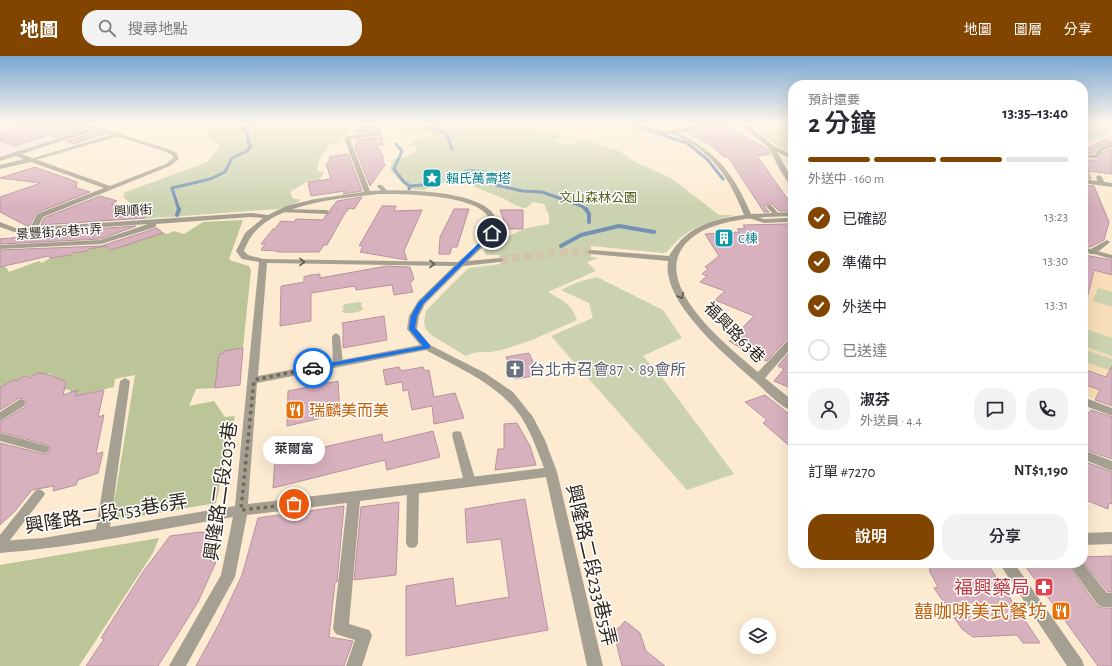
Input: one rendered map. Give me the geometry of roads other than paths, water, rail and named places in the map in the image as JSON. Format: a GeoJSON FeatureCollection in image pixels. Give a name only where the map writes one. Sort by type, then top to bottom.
{"type":"FeatureCollection","features":[{"type":"Feature","properties":{"kind":"street"},"geometry":{"type":"LineString","coordinates":[[0,159],[23,151]]}},
{"type":"Feature","properties":{"kind":"street","name":"景豐街48巷11弄"},"geometry":{"type":"LineString","coordinates":[[33,229],[40,216],[168,165],[176,159],[175,154],[169,151]]}},
{"type":"Feature","properties":{"kind":"street"},"geometry":{"type":"LineString","coordinates":[[352,151],[367,192]]}},
{"type":"Feature","properties":{"kind":"street"},"geometry":{"type":"LineString","coordinates":[[706,151],[723,167],[741,198],[748,216]]}},
{"type":"Feature","properties":{"kind":"street"},"geometry":{"type":"LineString","coordinates":[[774,151],[788,178]]}},
{"type":"Feature","properties":{"kind":"street"},"geometry":{"type":"LineString","coordinates":[[1088,156],[1096,157],[1099,151]]}},
{"type":"Feature","properties":{"kind":"street"},"geometry":{"type":"LineString","coordinates":[[15,154],[110,188]]}},
{"type":"Feature","properties":{"kind":"street"},"geometry":{"type":"LineString","coordinates":[[0,167],[30,160]]}},
{"type":"Feature","properties":{"kind":"street"},"geometry":{"type":"LineString","coordinates":[[1088,181],[1100,181],[1112,185]]}},
{"type":"Feature","properties":{"kind":"street"},"geometry":{"type":"LineString","coordinates":[[500,260],[461,264],[263,261],[245,257],[240,251],[248,235],[270,217],[283,211],[336,196],[383,189],[439,195],[477,206],[488,212],[494,222],[492,233],[461,264],[421,303],[414,316],[412,329],[427,347],[481,375],[510,396],[527,417],[540,440],[552,472]]}},
{"type":"Feature","properties":{"kind":"street"},"geometry":{"type":"LineString","coordinates":[[592,252],[672,259],[682,242],[690,235],[721,222],[748,216],[788,214]]}},
{"type":"Feature","properties":{"kind":"street","name":"興順街"},"geometry":{"type":"LineString","coordinates":[[0,224],[17,231],[251,215],[270,217]]}},
{"type":"Feature","properties":{"kind":"street","name":"景豐街48巷11弄"},"geometry":{"type":"LineString","coordinates":[[0,247],[101,242],[164,220]]}},
{"type":"Feature","properties":{"kind":"street"},"geometry":{"type":"LineString","coordinates":[[1088,251],[1112,257]]}},
{"type":"Feature","properties":{"kind":"street","name":"福興路63巷"},"geometry":{"type":"LineString","coordinates":[[672,259],[672,270],[675,285],[682,299],[704,328],[788,403]]}},
{"type":"Feature","properties":{"kind":"street","name":"興隆路二段203巷"},"geometry":{"type":"LineString","coordinates":[[177,666],[228,577],[241,510],[254,380],[263,261]]}},
{"type":"Feature","properties":{"kind":"street"},"geometry":{"type":"LineString","coordinates":[[759,378],[788,346]]}},
{"type":"Feature","properties":{"kind":"street"},"geometry":{"type":"LineString","coordinates":[[254,380],[427,347]]}},
{"type":"Feature","properties":{"kind":"street"},"geometry":{"type":"LineString","coordinates":[[102,535],[125,381]]}},
{"type":"Feature","properties":{"kind":"street"},"geometry":{"type":"LineString","coordinates":[[0,417],[20,403]]}},
{"type":"Feature","properties":{"kind":"street"},"geometry":{"type":"LineString","coordinates":[[1088,403],[1112,412]]}},
{"type":"Feature","properties":{"kind":"street"},"geometry":{"type":"LineString","coordinates":[[0,437],[44,449]]}},
{"type":"Feature","properties":{"kind":"street"},"geometry":{"type":"LineString","coordinates":[[1088,456],[1112,466]]}},
{"type":"Feature","properties":{"kind":"street","name":"興隆路二段153巷6弄"},"geometry":{"type":"LineString","coordinates":[[0,547],[44,544],[241,510],[552,472]]}},
{"type":"Feature","properties":{"kind":"street","name":"興隆路二段233巷5弄"},"geometry":{"type":"LineString","coordinates":[[552,472],[595,666]]}},
{"type":"Feature","properties":{"kind":"street"},"geometry":{"type":"LineString","coordinates":[[354,496],[341,629],[364,635],[354,666]]}},
{"type":"Feature","properties":{"kind":"street"},"geometry":{"type":"LineString","coordinates":[[1088,539],[1112,538]]}},
{"type":"Feature","properties":{"kind":"street"},"geometry":{"type":"LineString","coordinates":[[1009,568],[1076,666]]}},
{"type":"Feature","properties":{"kind":"street"},"geometry":{"type":"LineString","coordinates":[[1079,568],[1103,600],[1112,600]]}},
{"type":"Feature","properties":{"kind":"lane"},"geometry":{"type":"LineString","coordinates":[[30,160],[60,151]]}},
{"type":"Feature","properties":{"kind":"lane"},"geometry":{"type":"LineString","coordinates":[[770,206],[777,215]]}},
{"type":"Feature","properties":{"kind":"lane"},"geometry":{"type":"LineString","coordinates":[[283,211],[327,212]]}},
{"type":"Feature","properties":{"kind":"lane"},"geometry":{"type":"LineString","coordinates":[[748,216],[764,222],[787,220]]}},
{"type":"Feature","properties":{"kind":"lane"},"geometry":{"type":"LineString","coordinates":[[484,241],[496,240],[506,233]]}},
{"type":"Feature","properties":{"kind":"lane"},"geometry":{"type":"LineString","coordinates":[[1092,252],[1107,242]]}},
{"type":"Feature","properties":{"kind":"lane"},"geometry":{"type":"LineString","coordinates":[[336,336],[338,364]]}},
{"type":"Feature","properties":{"kind":"lane"},"geometry":{"type":"LineString","coordinates":[[457,435],[470,482]]}},
{"type":"Feature","properties":{"kind":"lane"},"geometry":{"type":"LineString","coordinates":[[412,543],[413,490]]}},
{"type":"Feature","properties":{"kind":"lane"},"geometry":{"type":"LineString","coordinates":[[0,544],[39,494]]}},
{"type":"Feature","properties":{"kind":"water"},"geometry":{"type":"Polygon","coordinates":[[[472,169],[492,173],[490,177],[492,180],[485,181],[461,173],[465,170],[472,169]]]}},
{"type":"Feature","properties":{"kind":"waterway"},"geometry":{"type":"LineString","coordinates":[[179,209],[172,188],[210,179],[225,172],[232,158],[246,151]]}},
{"type":"Feature","properties":{"kind":"waterway"},"geometry":{"type":"LineString","coordinates":[[402,151],[394,169],[404,182],[410,186]]}},
{"type":"Feature","properties":{"kind":"waterway"},"geometry":{"type":"LineString","coordinates":[[698,151],[707,159],[723,179]]}},
{"type":"Feature","properties":{"kind":"waterway"},"geometry":{"type":"LineString","coordinates":[[490,181],[497,184],[496,185],[523,191],[542,192],[582,206],[586,210]]}},
{"type":"Feature","properties":{"kind":"waterway"},"geometry":{"type":"LineString","coordinates":[[410,186],[422,185]]}},
{"type":"Feature","properties":{"kind":"waterway"},"geometry":{"type":"LineString","coordinates":[[177,215],[179,209]]}},
{"type":"Feature","properties":{"kind":"waterway"},"geometry":{"type":"LineString","coordinates":[[586,209],[589,214],[589,222]]}},
{"type":"Feature","properties":{"kind":"waterway"},"geometry":{"type":"LineString","coordinates":[[561,246],[581,235],[619,226],[654,232]]}},
{"type":"Feature","properties":{"kind":"tunnel"},"geometry":{"type":"LineString","coordinates":[[500,260],[564,252],[591,252]]}},
{"type":"Feature","properties":{"kind":"place","name":"賴氏萬壽塔"},"geometry":{"type":"Point","coordinates":[432,178]}},
{"type":"Feature","properties":{"kind":"place","name":"C棟"},"geometry":{"type":"Point","coordinates":[724,238]}},
{"type":"Feature","properties":{"kind":"place","name":"台北市召會87、89會所"},"geometry":{"type":"Point","coordinates":[515,369]}},
{"type":"Feature","properties":{"kind":"place","name":"瑞麟美而美"},"geometry":{"type":"Point","coordinates":[295,410]}},
{"type":"Feature","properties":{"kind":"place","name":"萊爾富"},"geometry":{"type":"Point","coordinates":[294,504]}},
{"type":"Feature","properties":{"kind":"place","name":"福興藥局"},"geometry":{"type":"Point","coordinates":[1044,587]}},
{"type":"Feature","properties":{"kind":"place","name":"囍咖啡美式餐坊"},"geometry":{"type":"Point","coordinates":[1061,611]}},
{"type":"Feature","properties":{"kind":"park label","name":"文山森林公園"},"geometry":{"type":"Point","coordinates":[598,197]}}]}
